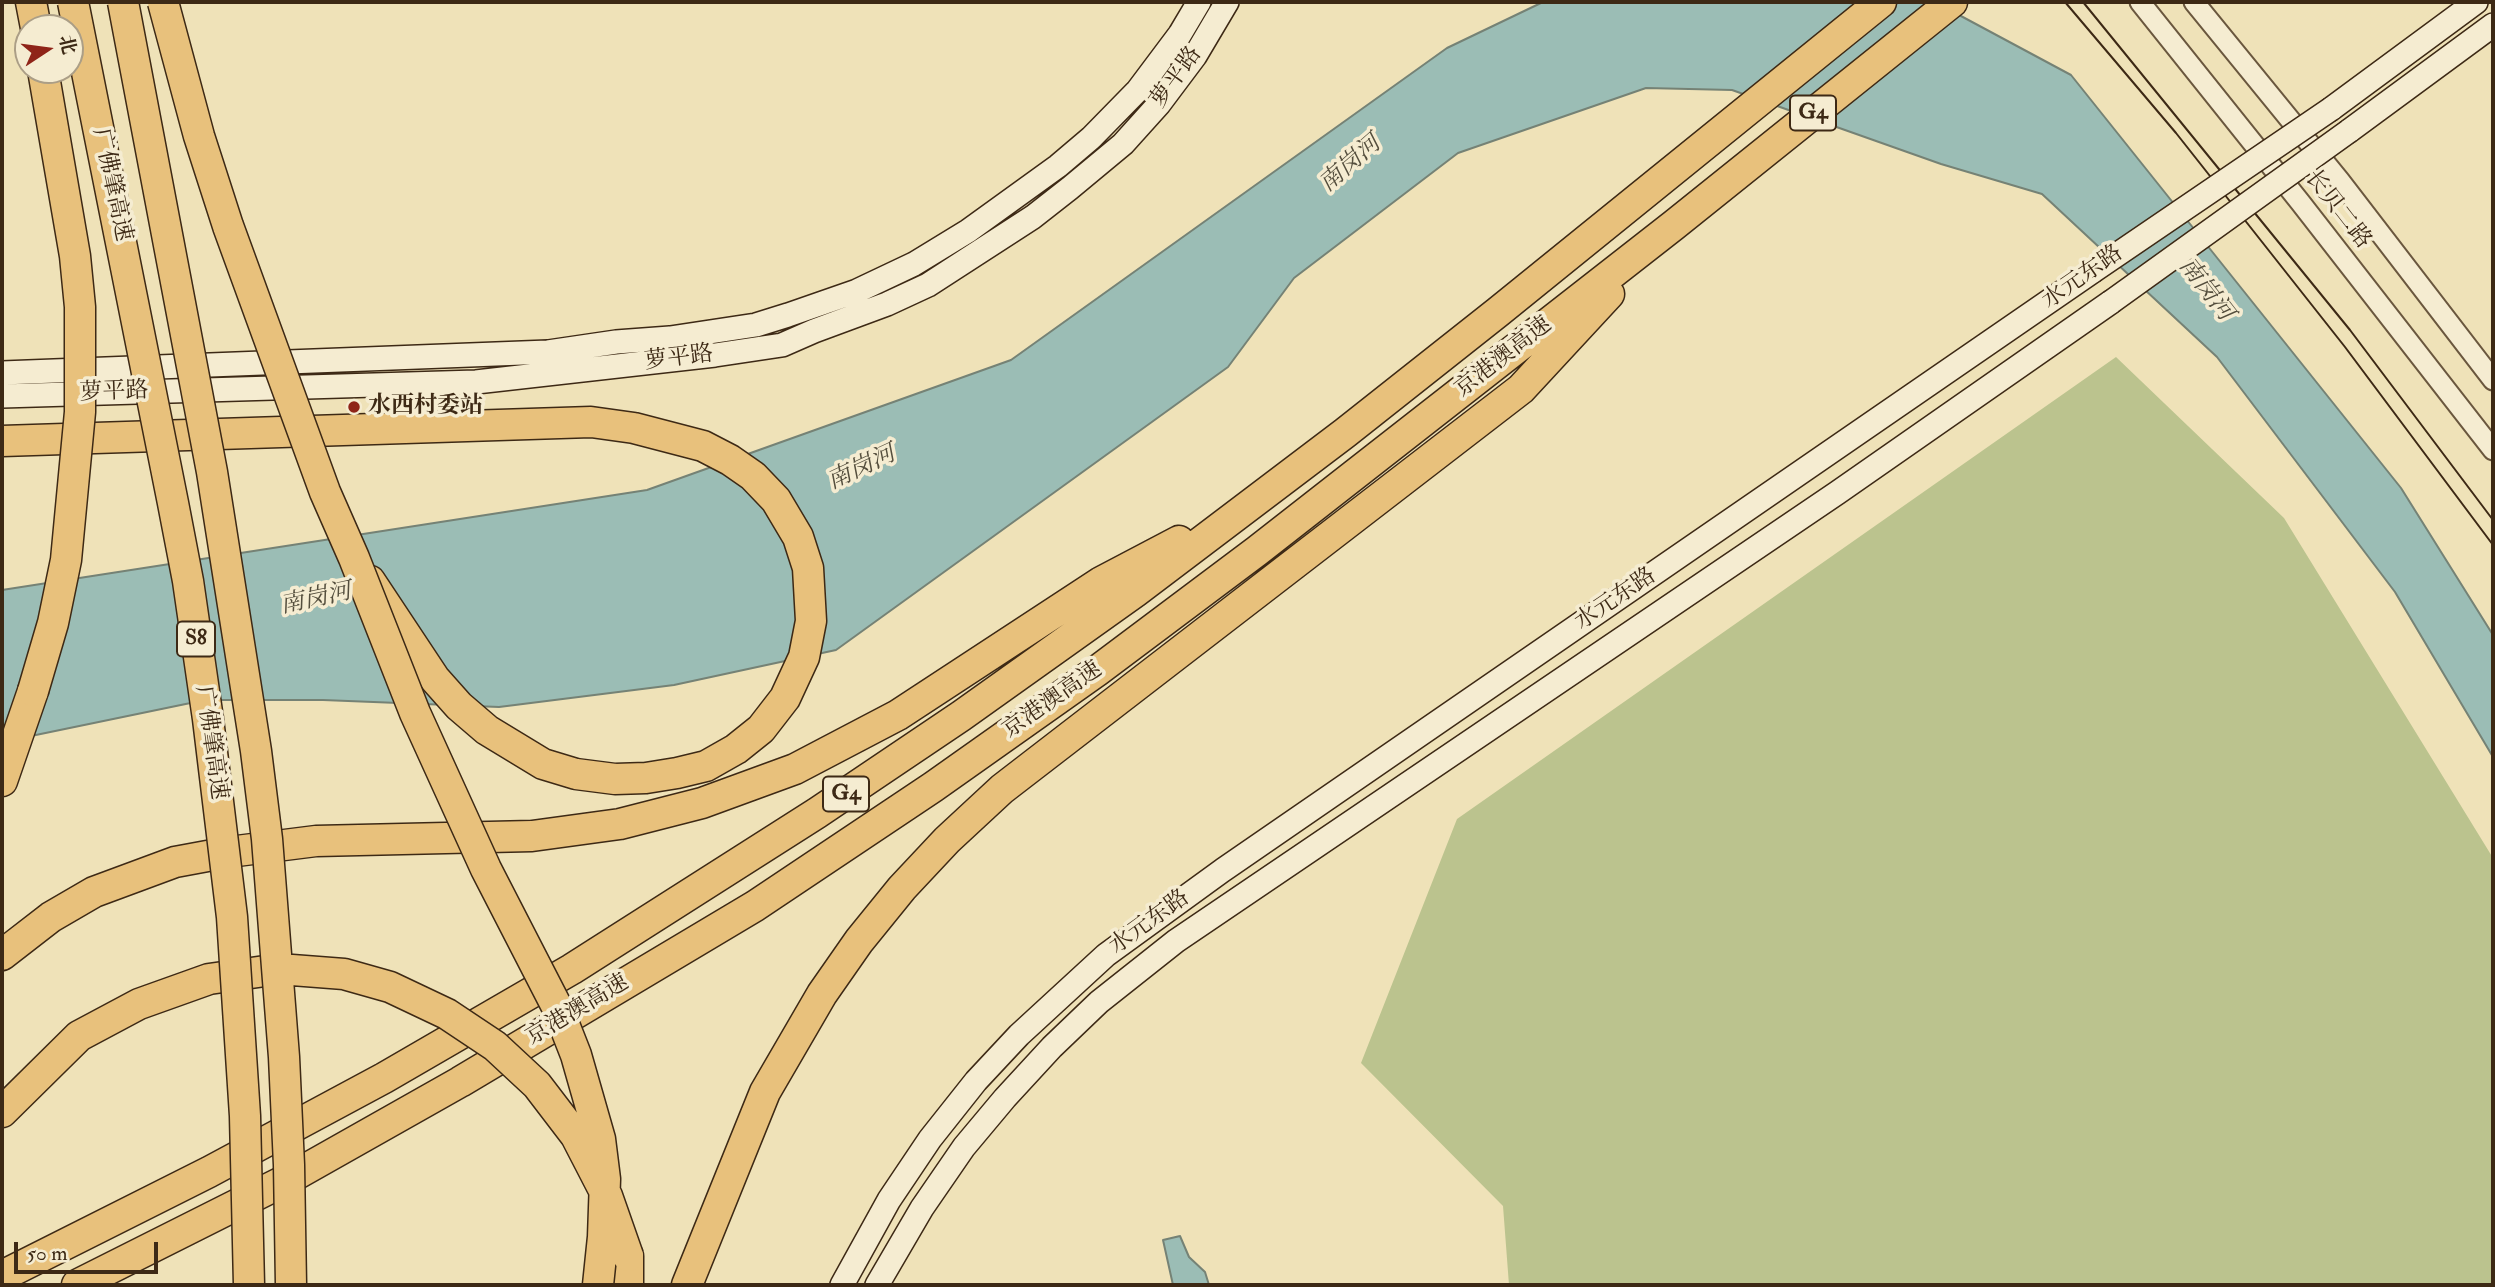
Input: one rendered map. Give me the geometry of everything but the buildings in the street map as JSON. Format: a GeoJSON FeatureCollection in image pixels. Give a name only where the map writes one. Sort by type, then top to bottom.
{"type":"FeatureCollection","features":[{"type":"Feature","properties":{"kind":"highway","name":"广佛肇高速"},"geometry":{"type":"LineString","coordinates":[[73,2],[176,516],[208,719],[232,917],[245,1116],[249,1285]]}},
{"type":"Feature","properties":{"kind":"highway","name":"广佛肇高速"},"geometry":{"type":"LineString","coordinates":[[123,2],[212,472],[256,751],[267,839],[284,1057],[291,1285]]}},
{"type":"Feature","properties":{"kind":"highway"},"geometry":{"type":"LineString","coordinates":[[163,2],[228,226],[325,492],[415,713],[486,869],[558,1009],[576,1055],[600,1139],[605,1179],[598,1285]]}},
{"type":"Feature","properties":{"kind":"highway","name":"京港澳高速"},"geometry":{"type":"LineString","coordinates":[[2,1276],[233,1160],[384,1079],[572,970],[817,813],[961,716],[1135,592],[1255,502],[1498,312],[1623,208],[1881,2]]}},
{"type":"Feature","properties":{"kind":"highway","name":"京港澳高速"},"geometry":{"type":"LineString","coordinates":[[77,1285],[290,1178],[460,1082],[755,906],[933,787],[1108,663],[1258,551],[1674,225],[1952,2]]}},
{"type":"Feature","properties":{"kind":"highway"},"geometry":{"type":"LineString","coordinates":[[2,781],[53,623],[66,560],[80,412],[80,307],[62,170],[46,84]]}},
{"type":"Feature","properties":{"kind":"highway"},"geometry":{"type":"LineString","coordinates":[[687,1285],[765,1092],[822,994],[859,941],[902,888],[947,840],[1002,789],[1521,389],[1674,225]]}},
{"type":"Feature","properties":{"kind":"highway"},"geometry":{"type":"LineString","coordinates":[[2,441],[591,422],[634,428],[703,446],[753,476],[776,500],[798,537],[808,568],[811,621],[804,657],[785,698],[761,729],[736,750],[696,768],[646,778],[615,779],[576,774],[543,764],[496,736],[459,706],[435,678],[354,558]]}},
{"type":"Feature","properties":{"kind":"highway"},"geometry":{"type":"LineString","coordinates":[[2,955],[51,917],[94,892],[175,862],[316,841],[532,836],[620,824],[702,803],[795,769],[898,715],[1101,582],[1255,502]]}},
{"type":"Feature","properties":{"kind":"highway"},"geometry":{"type":"LineString","coordinates":[[2,1112],[79,1036],[139,1004],[209,979],[279,969],[344,974],[390,987],[447,1014],[495,1046],[537,1085],[576,1136],[607,1196],[628,1256],[628,1285]]}},
{"type":"Feature","properties":{"kind":"main road","name":"萝平路"},"geometry":{"type":"LineString","coordinates":[[2,373],[548,352],[756,325],[857,290],[914,264],[968,231],[1058,166],[1091,138],[1139,90],[1180,34],[1199,2]]}},
{"type":"Feature","properties":{"kind":"main road","name":"萝平路"},"geometry":{"type":"LineString","coordinates":[[2,397],[476,382],[782,345],[928,285],[1033,217],[1123,144],[1159,104],[1195,56],[1227,2]]}},
{"type":"Feature","properties":{"kind":"main road","name":"水元东路"},"geometry":{"type":"LineString","coordinates":[[842,1285],[889,1200],[930,1139],[976,1081],[1019,1035],[1106,956],[1223,870],[2331,109],[2476,2]]}},
{"type":"Feature","properties":{"kind":"main road","name":"水元东路"},"geometry":{"type":"LineString","coordinates":[[877,1285],[922,1208],[964,1147],[1013,1089],[1099,1002],[1176,941],[1837,493],[2112,302],[2493,25]]}},
{"type":"Feature","properties":{"kind":"street","name":"长贝二路"},"geometry":{"type":"LineString","coordinates":[[2140,2],[2493,450]]}},
{"type":"Feature","properties":{"kind":"street","name":"长贝二路"},"geometry":{"type":"LineString","coordinates":[[2194,2],[2340,181],[2493,380]]}},
{"type":"Feature","properties":{"kind":"green space"},"geometry":{"type":"Polygon","coordinates":[[[2116,357],[2284,518],[2493,858],[2493,1285],[1509,1285],[1503,1206],[1361,1063],[1457,819],[2116,357]]]}},
{"type":"Feature","properties":{"kind":"water","name":"南岗河"},"geometry":{"type":"Polygon","coordinates":[[[1543,2],[1920,2],[1946,8],[2071,75],[2401,488],[2493,635],[2493,757],[2395,592],[2217,357],[2042,194],[1941,164],[1732,90],[1646,88],[1458,153],[1294,278],[1228,367],[836,650],[674,685],[499,707],[323,700],[205,700],[2,742],[2,590],[647,490],[1011,360],[1447,48],[1543,2]]]}},
{"type":"Feature","properties":{"kind":"water"},"geometry":{"type":"Polygon","coordinates":[[[1180,1236],[1189,1257],[1205,1272],[1209,1285],[1173,1285],[1163,1240],[1180,1236]]]}},
{"type":"Feature","properties":{"kind":"tram line"},"geometry":{"type":"LineString","coordinates":[[2065,2],[2176,133],[2345,347],[2493,545]]}},
{"type":"Feature","properties":{"kind":"tram line"},"geometry":{"type":"LineString","coordinates":[[2083,2],[2350,330],[2493,520]]}},
{"type":"Feature","properties":{"kind":"place","name":"水西村委站"},"geometry":{"type":"Point","coordinates":[354,407]}}]}
